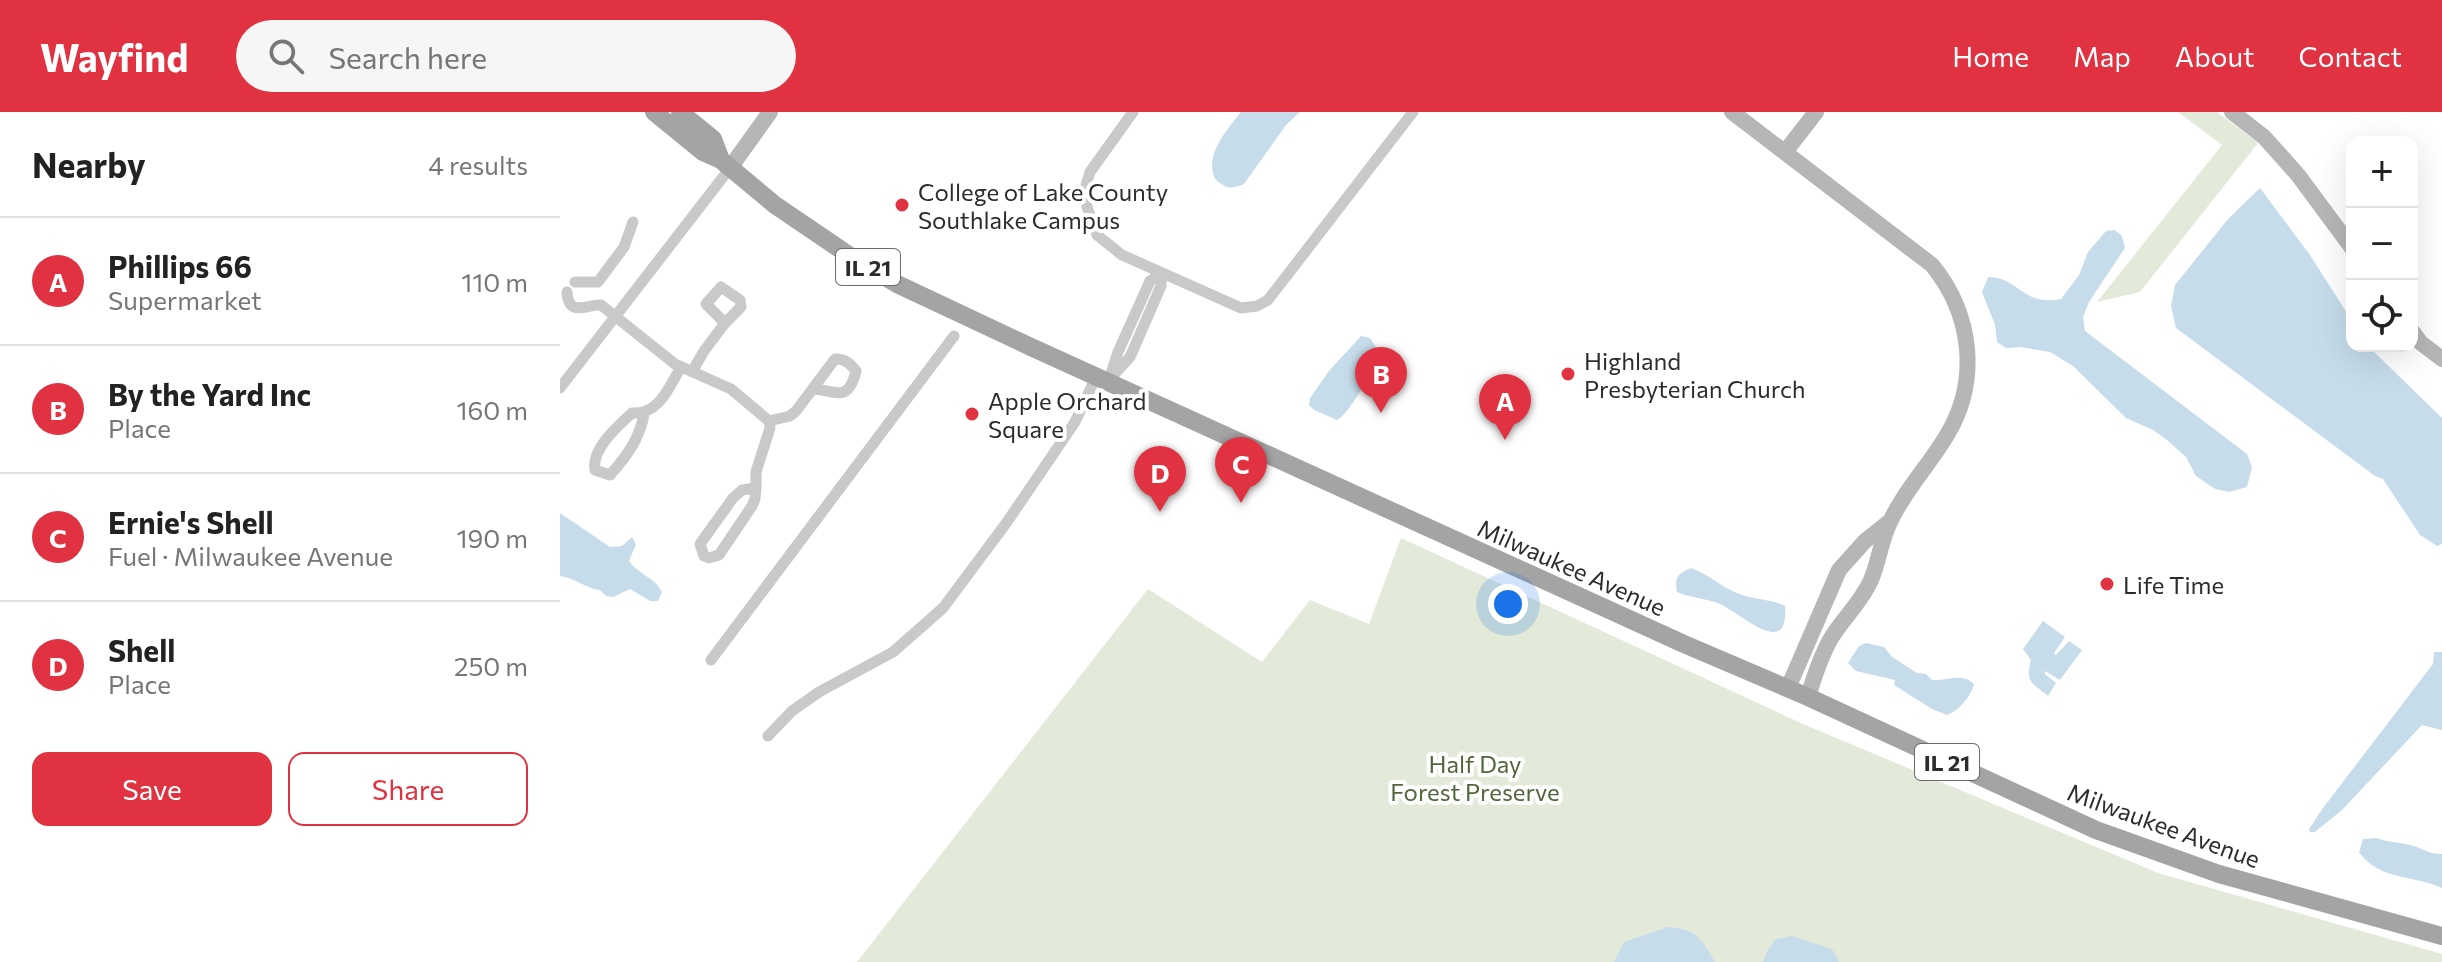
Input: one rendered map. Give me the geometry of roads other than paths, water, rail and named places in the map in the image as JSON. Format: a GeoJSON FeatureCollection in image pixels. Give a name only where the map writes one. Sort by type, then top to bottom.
{"type":"FeatureCollection","features":[{"type":"Feature","properties":{"kind":"main road","name":"Milwaukee Avenue"},"geometry":{"type":"LineString","coordinates":[[654,112],[805,227],[897,284],[1102,379],[1684,644],[1808,697],[2035,803],[2161,854],[2233,878],[2442,936]]}},
{"type":"Feature","properties":{"kind":"main road","name":"Milwaukee Avenue"},"geometry":{"type":"LineString","coordinates":[[680,112],[713,139],[725,164]]}},
{"type":"Feature","properties":{"kind":"street"},"geometry":{"type":"LineString","coordinates":[[560,388],[725,164],[770,112]]}},
{"type":"Feature","properties":{"kind":"street"},"geometry":{"type":"LineString","coordinates":[[1133,112],[1095,162],[1086,185],[1091,224],[1102,241],[1122,255],[1236,307],[1250,308],[1268,300],[1413,112]]}},
{"type":"Feature","properties":{"kind":"street"},"geometry":{"type":"LineString","coordinates":[[1732,112],[1923,255],[1941,276],[1961,314],[1966,335],[1968,367],[1962,403],[1948,434],[1890,520],[1865,541],[1839,570],[1788,688]]}},
{"type":"Feature","properties":{"kind":"street"},"geometry":{"type":"LineString","coordinates":[[1785,152],[1816,112]]}},
{"type":"Feature","properties":{"kind":"street"},"geometry":{"type":"LineString","coordinates":[[2232,112],[2264,137],[2290,165],[2346,240]]}},
{"type":"Feature","properties":{"kind":"street"},"geometry":{"type":"LineString","coordinates":[[633,222],[624,247],[598,282],[595,294],[601,305],[687,370],[731,389],[769,421],[770,428],[756,472],[756,488],[755,499],[752,506],[719,555],[704,556],[700,544],[733,498],[742,490],[756,488]]}},
{"type":"Feature","properties":{"kind":"street"},"geometry":{"type":"LineString","coordinates":[[768,736],[792,711],[819,692],[893,652],[943,608],[1007,522],[1102,379],[1130,357],[1161,286],[1161,274]]}},
{"type":"Feature","properties":{"kind":"street"},"geometry":{"type":"LineString","coordinates":[[598,282],[571,287],[569,301],[580,310],[601,305]]}},
{"type":"Feature","properties":{"kind":"street"},"geometry":{"type":"LineString","coordinates":[[644,414],[638,439],[615,470],[610,475],[595,470],[593,463],[596,456],[612,433],[632,413],[644,414],[654,409],[725,323]]}},
{"type":"Feature","properties":{"kind":"street"},"geometry":{"type":"LineString","coordinates":[[711,660],[954,336]]}},
{"type":"Feature","properties":{"kind":"street"},"geometry":{"type":"LineString","coordinates":[[2418,339],[2442,359]]}},
{"type":"Feature","properties":{"kind":"street"},"geometry":{"type":"LineString","coordinates":[[769,421],[790,416],[813,389]]}},
{"type":"Feature","properties":{"kind":"street"},"geometry":{"type":"LineString","coordinates":[[1808,697],[1818,664],[1831,638],[1871,581],[1890,520]]}},
{"type":"Feature","properties":{"kind":"water"},"geometry":{"type":"Polygon","coordinates":[[[1241,112],[1300,112],[1286,125],[1244,184],[1228,187],[1215,179],[1212,161],[1219,143],[1241,112]]]}},
{"type":"Feature","properties":{"kind":"water"},"geometry":{"type":"Polygon","coordinates":[[[2260,188],[2310,255],[2346,312],[2346,352],[2374,352],[2442,418],[2442,544],[2437,546],[2420,535],[2383,479],[2176,328],[2171,306],[2175,285],[2228,219],[2260,188]]]}},
{"type":"Feature","properties":{"kind":"water"},"geometry":{"type":"Polygon","coordinates":[[[2115,230],[2122,236],[2125,248],[2089,302],[2083,317],[2085,331],[2247,454],[2252,467],[2247,487],[2229,492],[2215,489],[2196,476],[2186,457],[2167,440],[2126,418],[2073,366],[2050,352],[2006,348],[1997,342],[1995,325],[1982,292],[1988,277],[1998,278],[2038,299],[2061,299],[2079,275],[2088,252],[2106,231],[2115,230]]]}},
{"type":"Feature","properties":{"kind":"water"},"geometry":{"type":"Polygon","coordinates":[[[1361,336],[1370,338],[1379,352],[1355,400],[1337,420],[1314,410],[1309,405],[1310,398],[1329,371],[1361,336]]]}},
{"type":"Feature","properties":{"kind":"water"},"geometry":{"type":"Polygon","coordinates":[[[560,513],[610,547],[622,546],[632,537],[636,544],[629,561],[659,587],[662,592],[658,601],[650,601],[630,589],[613,597],[606,596],[600,590],[560,576],[560,513]]]}},
{"type":"Feature","properties":{"kind":"water"},"geometry":{"type":"Polygon","coordinates":[[[1691,568],[1735,592],[1785,606],[1780,630],[1772,632],[1763,629],[1720,604],[1677,592],[1678,577],[1691,568]]]}},
{"type":"Feature","properties":{"kind":"water"},"geometry":{"type":"Polygon","coordinates":[[[2043,621],[2065,637],[2054,653],[2056,655],[2069,641],[2082,650],[2060,680],[2045,671],[2056,683],[2048,696],[2031,681],[2031,660],[2023,649],[2043,621]]]}},
{"type":"Feature","properties":{"kind":"water"},"geometry":{"type":"Polygon","coordinates":[[[1866,643],[1884,647],[1892,657],[1932,680],[1965,678],[1974,684],[1972,689],[1964,702],[1947,715],[1932,709],[1894,685],[1895,680],[1856,671],[1848,663],[1859,646],[1866,643]]]}},
{"type":"Feature","properties":{"kind":"water"},"geometry":{"type":"Polygon","coordinates":[[[2434,652],[2442,652],[2442,730],[2422,725],[2342,810],[2315,832],[2310,832],[2323,808],[2433,664],[2434,652]]]}},
{"type":"Feature","properties":{"kind":"water"},"geometry":{"type":"Polygon","coordinates":[[[2376,838],[2442,854],[2442,888],[2387,873],[2367,861],[2359,852],[2363,839],[2376,838]]]}},
{"type":"Feature","properties":{"kind":"water"},"geometry":{"type":"Polygon","coordinates":[[[1668,927],[1686,930],[1697,936],[1715,962],[1614,962],[1624,942],[1668,927]]]}},
{"type":"Feature","properties":{"kind":"water"},"geometry":{"type":"Polygon","coordinates":[[[1792,936],[1832,949],[1839,962],[1763,962],[1776,939],[1792,936]]]}},
{"type":"Feature","properties":{"kind":"place","name":"College of Lake County Southlake Campus"},"geometry":{"type":"Point","coordinates":[902,205]}},
{"type":"Feature","properties":{"kind":"place","name":"Highland Presbyterian Church"},"geometry":{"type":"Point","coordinates":[1568,374]}},
{"type":"Feature","properties":{"kind":"place","name":"By the Yard Inc"},"geometry":{"type":"Point","coordinates":[1381,413]}},
{"type":"Feature","properties":{"kind":"place","name":"Apple Orchard Square"},"geometry":{"type":"Point","coordinates":[972,414]}},
{"type":"Feature","properties":{"kind":"place","name":"Phillips 66"},"geometry":{"type":"Point","coordinates":[1505,440]}},
{"type":"Feature","properties":{"kind":"place","name":"Ernie's Shell"},"geometry":{"type":"Point","coordinates":[1241,503]}},
{"type":"Feature","properties":{"kind":"place","name":"Shell"},"geometry":{"type":"Point","coordinates":[1160,512]}},
{"type":"Feature","properties":{"kind":"place","name":"Life Time"},"geometry":{"type":"Point","coordinates":[2107,584]}},
{"type":"Feature","properties":{"kind":"park label","name":"Half Day Forest Preserve"},"geometry":{"type":"Point","coordinates":[1475,777]}}]}
